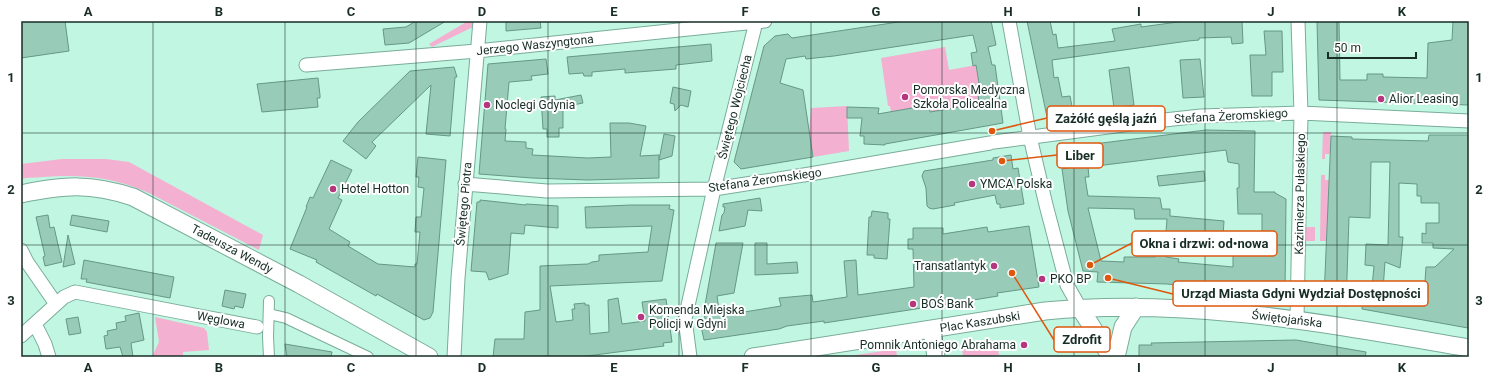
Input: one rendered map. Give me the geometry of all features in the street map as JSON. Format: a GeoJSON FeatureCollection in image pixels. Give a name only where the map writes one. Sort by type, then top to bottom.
{"type":"FeatureCollection","features":[{"type":"Feature","properties":{"kind":"street","name":"Świętego Piotra"},"geometry":{"type":"LineString","coordinates":[[454,357],[457,286],[480,21]]}},
{"type":"Feature","properties":{"kind":"street"},"geometry":{"type":"LineString","coordinates":[[1008,21],[1030,137],[1067,285],[1111,357]]}},
{"type":"Feature","properties":{"kind":"street","name":"Kazimierza Pułaskiego"},"geometry":{"type":"LineString","coordinates":[[1297,319],[1301,113],[1298,21]]}},
{"type":"Feature","properties":{"kind":"street","name":"Jerzego Waszyngtona"},"geometry":{"type":"LineString","coordinates":[[306,65],[477,51],[760,22]]}},
{"type":"Feature","properties":{"kind":"street","name":"Świętego Wojciecha"},"geometry":{"type":"LineString","coordinates":[[690,357],[685,319],[714,189],[760,22]]}},
{"type":"Feature","properties":{"kind":"street","name":"Stefana Żeromskiego"},"geometry":{"type":"LineString","coordinates":[[465,184],[547,191],[714,189],[818,173],[992,142],[1201,116],[1301,113],[1469,121]]}},
{"type":"Feature","properties":{"kind":"street","name":"Tadeusza Wendy"},"geometry":{"type":"LineString","coordinates":[[21,194],[54,187],[72,186],[91,187],[133,197],[299,284],[430,357]]}},
{"type":"Feature","properties":{"kind":"street"},"geometry":{"type":"LineString","coordinates":[[21,250],[27,262],[56,304]]}},
{"type":"Feature","properties":{"kind":"street","name":"Węglowa"},"geometry":{"type":"LineString","coordinates":[[21,336],[70,293],[78,293],[263,328]]}},
{"type":"Feature","properties":{"kind":"street"},"geometry":{"type":"LineString","coordinates":[[269,301],[269,314],[263,328],[269,357]]}},
{"type":"Feature","properties":{"kind":"street"},"geometry":{"type":"LineString","coordinates":[[1116,357],[1123,326],[1136,307]]}},
{"type":"Feature","properties":{"kind":"street","name":"Świętojańska"},"geometry":{"type":"LineString","coordinates":[[1080,308],[1136,307],[1297,319],[1469,348]]}},
{"type":"Feature","properties":{"kind":"street","name":"Plac Kaszubski"},"geometry":{"type":"LineString","coordinates":[[759,357],[1045,311],[1080,308]]}},
{"type":"Feature","properties":{"kind":"street"},"geometry":{"type":"LineString","coordinates":[[269,314],[286,318],[368,357]]}},
{"type":"Feature","properties":{"kind":"street"},"geometry":{"type":"LineString","coordinates":[[35,324],[45,344],[49,357]]}},
{"type":"Feature","properties":{"kind":"street"},"geometry":{"type":"LineString","coordinates":[[932,330],[936,357]]}},
{"type":"Feature","properties":{"kind":"shaded area"},"geometry":{"type":"Polygon","coordinates":[[[468,21],[476,21],[475,29],[471,28],[432,47],[429,44],[468,21]]]}},
{"type":"Feature","properties":{"kind":"shaded area"},"geometry":{"type":"Polygon","coordinates":[[[945,47],[949,70],[976,65],[979,83],[976,84],[977,87],[979,87],[982,103],[931,112],[929,105],[891,112],[890,106],[888,106],[881,58],[945,47]]]}},
{"type":"Feature","properties":{"kind":"shaded area"},"geometry":{"type":"Polygon","coordinates":[[[847,106],[849,151],[813,157],[809,132],[811,108],[847,106]]]}},
{"type":"Feature","properties":{"kind":"shaded area"},"geometry":{"type":"Polygon","coordinates":[[[1323,132],[1331,132],[1330,154],[1325,154],[1325,159],[1322,159],[1323,132]]]}},
{"type":"Feature","properties":{"kind":"shaded area"},"geometry":{"type":"Polygon","coordinates":[[[62,159],[106,159],[129,162],[263,235],[259,250],[149,193],[123,183],[97,178],[71,176],[21,179],[21,164],[62,159]]]}},
{"type":"Feature","properties":{"kind":"shaded area"},"geometry":{"type":"Polygon","coordinates":[[[1321,175],[1325,175],[1325,180],[1329,180],[1327,241],[1320,241],[1321,175]]]}},
{"type":"Feature","properties":{"kind":"shaded area"},"geometry":{"type":"Polygon","coordinates":[[[1305,227],[1315,227],[1315,241],[1305,241],[1305,227]]]}},
{"type":"Feature","properties":{"kind":"shaded area"},"geometry":{"type":"Polygon","coordinates":[[[155,317],[204,328],[207,332],[209,350],[183,352],[183,357],[152,357],[159,342],[155,317]]]}},
{"type":"Feature","properties":{"kind":"shaded area"},"geometry":{"type":"Polygon","coordinates":[[[997,344],[999,355],[963,357],[962,349],[997,344]]]}},
{"type":"Feature","properties":{"kind":"shaded area"},"geometry":{"type":"Polygon","coordinates":[[[896,349],[897,357],[843,357],[896,349]]]}},
{"type":"Feature","properties":{"kind":"building"},"geometry":{"type":"Polygon","coordinates":[[[21,21],[65,21],[69,51],[21,58],[21,21]]]}},
{"type":"Feature","properties":{"kind":"building"},"geometry":{"type":"Polygon","coordinates":[[[416,21],[446,21],[409,43],[385,45],[383,29],[406,27],[416,21]]]}},
{"type":"Feature","properties":{"kind":"building"},"geometry":{"type":"Polygon","coordinates":[[[506,21],[540,21],[541,28],[506,31],[506,21]]]}},
{"type":"Feature","properties":{"kind":"building"},"geometry":{"type":"Polygon","coordinates":[[[905,21],[991,21],[996,45],[988,47],[992,65],[995,65],[1003,123],[885,145],[864,144],[864,136],[860,136],[862,118],[847,118],[847,107],[879,108],[878,114],[929,105],[930,112],[979,104],[977,84],[979,83],[976,65],[973,66],[971,53],[977,52],[973,35],[834,56],[806,59],[805,56],[786,59],[780,83],[803,90],[813,157],[741,169],[734,162],[764,46],[775,36],[788,34],[792,38],[905,21]]]}},
{"type":"Feature","properties":{"kind":"building"},"geometry":{"type":"Polygon","coordinates":[[[1027,21],[1050,21],[1053,35],[1056,34],[1058,48],[1115,41],[1112,29],[1141,24],[1141,27],[1185,21],[1242,21],[1243,43],[1232,44],[1231,37],[1199,38],[1199,40],[1052,60],[1054,78],[1058,77],[1062,97],[1070,96],[1073,112],[1047,117],[1027,21]]]}},
{"type":"Feature","properties":{"kind":"building"},"geometry":{"type":"Polygon","coordinates":[[[1317,21],[1339,21],[1340,80],[1367,80],[1367,74],[1383,74],[1383,77],[1427,78],[1428,43],[1452,40],[1453,21],[1469,21],[1469,105],[1319,100],[1317,21]]]}},
{"type":"Feature","properties":{"kind":"building"},"geometry":{"type":"Polygon","coordinates":[[[1264,31],[1282,31],[1283,72],[1272,72],[1272,96],[1252,96],[1250,55],[1266,55],[1264,31]]]}},
{"type":"Feature","properties":{"kind":"building"},"geometry":{"type":"Polygon","coordinates":[[[711,44],[712,61],[676,65],[676,69],[625,73],[625,69],[592,72],[592,76],[584,76],[583,73],[569,74],[567,57],[711,44]]]}},
{"type":"Feature","properties":{"kind":"building"},"geometry":{"type":"Polygon","coordinates":[[[546,59],[548,74],[531,76],[532,80],[509,82],[505,141],[526,142],[526,148],[533,149],[532,155],[588,158],[611,157],[610,123],[629,123],[646,126],[640,156],[659,155],[659,178],[588,180],[479,174],[488,64],[546,59]]]}},
{"type":"Feature","properties":{"kind":"building"},"geometry":{"type":"Polygon","coordinates":[[[1200,59],[1204,97],[1183,98],[1180,60],[1200,59]]]}},
{"type":"Feature","properties":{"kind":"building"},"geometry":{"type":"Polygon","coordinates":[[[454,67],[457,77],[455,77],[450,136],[426,134],[431,85],[372,142],[376,146],[366,159],[343,141],[358,122],[410,71],[454,67]]]}},
{"type":"Feature","properties":{"kind":"building"},"geometry":{"type":"Polygon","coordinates":[[[1129,67],[1134,105],[1114,108],[1109,70],[1129,67]]]}},
{"type":"Feature","properties":{"kind":"building"},"geometry":{"type":"Polygon","coordinates":[[[318,78],[320,98],[317,98],[318,107],[262,112],[257,84],[318,78]]]}},
{"type":"Feature","properties":{"kind":"building"},"geometry":{"type":"Polygon","coordinates":[[[673,87],[691,91],[688,107],[681,105],[675,111],[674,104],[670,103],[673,87]]]}},
{"type":"Feature","properties":{"kind":"building"},"geometry":{"type":"Polygon","coordinates":[[[581,95],[583,103],[563,107],[563,128],[559,128],[559,137],[547,137],[547,129],[543,129],[541,97],[555,96],[555,100],[581,95]]]}},
{"type":"Feature","properties":{"kind":"building"},"geometry":{"type":"Polygon","coordinates":[[[1206,130],[1255,131],[1254,192],[1275,192],[1286,199],[1285,296],[1167,284],[1097,282],[1098,272],[1083,271],[1068,211],[1062,169],[1068,168],[1066,151],[1070,151],[1070,147],[1206,130]],[[1226,150],[1088,167],[1089,177],[1085,177],[1088,196],[1160,198],[1162,209],[1170,209],[1170,216],[1224,221],[1223,237],[1166,232],[1167,219],[1135,219],[1134,209],[1088,208],[1101,261],[1124,262],[1124,257],[1155,257],[1155,243],[1166,243],[1166,257],[1179,259],[1178,262],[1233,267],[1233,239],[1262,239],[1262,214],[1238,214],[1237,188],[1239,188],[1239,164],[1228,162],[1226,150]]]}},
{"type":"Feature","properties":{"kind":"building"},"geometry":{"type":"Polygon","coordinates":[[[664,134],[675,136],[672,156],[659,160],[664,134]]]}},
{"type":"Feature","properties":{"kind":"building"},"geometry":{"type":"Polygon","coordinates":[[[1429,135],[1468,135],[1469,138],[1468,328],[1362,309],[1363,286],[1372,287],[1374,266],[1365,265],[1366,244],[1388,245],[1390,162],[1371,162],[1370,218],[1349,217],[1346,306],[1336,304],[1337,300],[1324,298],[1331,136],[1352,137],[1352,139],[1428,141],[1429,135]],[[1399,183],[1399,237],[1403,237],[1400,268],[1385,262],[1383,289],[1424,296],[1426,267],[1435,267],[1454,249],[1433,248],[1433,243],[1422,243],[1422,233],[1426,234],[1426,223],[1439,223],[1439,203],[1421,203],[1421,196],[1417,196],[1417,184],[1399,183]]]}},
{"type":"Feature","properties":{"kind":"building","name":"YMCA Polska"},"geometry":{"type":"Polygon","coordinates":[[[1011,155],[1013,169],[1018,168],[1024,204],[1000,208],[1000,204],[997,204],[995,195],[954,203],[955,205],[933,209],[927,206],[926,188],[922,176],[924,171],[993,160],[993,158],[1011,155]]]}},
{"type":"Feature","properties":{"kind":"building"},"geometry":{"type":"Polygon","coordinates":[[[418,157],[446,160],[433,312],[430,318],[424,320],[377,294],[376,296],[316,262],[317,260],[290,249],[310,197],[313,198],[331,160],[352,170],[338,198],[342,200],[329,229],[350,242],[348,246],[378,264],[415,267],[415,264],[417,264],[420,232],[415,232],[416,217],[421,217],[424,188],[418,187],[419,177],[416,177],[418,157]]]}},
{"type":"Feature","properties":{"kind":"building"},"geometry":{"type":"Polygon","coordinates":[[[1204,171],[1205,181],[1159,186],[1157,176],[1204,171]]]}},
{"type":"Feature","properties":{"kind":"building"},"geometry":{"type":"Polygon","coordinates":[[[760,198],[762,211],[748,210],[745,226],[719,231],[725,207],[723,207],[723,204],[760,198]]]}},
{"type":"Feature","properties":{"kind":"building"},"geometry":{"type":"Polygon","coordinates":[[[480,200],[526,205],[558,206],[558,228],[525,225],[524,234],[511,233],[508,274],[489,280],[486,272],[471,271],[477,202],[480,202],[480,200]]]}},
{"type":"Feature","properties":{"kind":"building"},"geometry":{"type":"Polygon","coordinates":[[[670,205],[669,209],[674,210],[662,281],[550,286],[556,322],[573,320],[572,309],[575,309],[574,304],[585,303],[585,305],[589,305],[590,334],[609,332],[608,300],[618,298],[622,324],[645,321],[642,302],[666,299],[672,342],[663,343],[664,346],[579,357],[493,357],[495,339],[524,339],[525,312],[540,310],[540,266],[588,264],[599,261],[599,255],[648,252],[652,226],[586,228],[585,207],[670,205]]]}},
{"type":"Feature","properties":{"kind":"building"},"geometry":{"type":"Polygon","coordinates":[[[872,211],[888,213],[888,219],[890,219],[887,259],[874,258],[874,255],[867,255],[869,217],[871,217],[872,211]]]}},
{"type":"Feature","properties":{"kind":"building"},"geometry":{"type":"Polygon","coordinates":[[[48,215],[50,228],[54,227],[62,262],[45,266],[43,257],[45,256],[36,217],[48,215]]]}},
{"type":"Feature","properties":{"kind":"building"},"geometry":{"type":"Polygon","coordinates":[[[72,215],[109,221],[107,232],[70,225],[72,215]]]}},
{"type":"Feature","properties":{"kind":"building"},"geometry":{"type":"Polygon","coordinates":[[[1029,226],[1039,287],[997,293],[998,296],[955,303],[824,323],[824,321],[787,326],[779,329],[704,340],[701,326],[704,326],[704,312],[706,312],[705,305],[716,243],[743,243],[734,293],[717,296],[720,316],[781,306],[779,298],[812,295],[813,302],[847,297],[844,261],[856,260],[858,295],[914,287],[913,249],[908,249],[908,239],[913,239],[913,228],[943,228],[943,234],[987,227],[988,232],[1029,226]]]}},
{"type":"Feature","properties":{"kind":"building"},"geometry":{"type":"Polygon","coordinates":[[[68,235],[75,264],[63,267],[68,235]]]}},
{"type":"Feature","properties":{"kind":"building"},"geometry":{"type":"Polygon","coordinates":[[[755,243],[767,243],[767,264],[797,262],[798,273],[755,275],[755,243]]]}},
{"type":"Feature","properties":{"kind":"building"},"geometry":{"type":"Polygon","coordinates":[[[84,260],[174,277],[170,298],[86,282],[87,279],[81,279],[84,260]]]}},
{"type":"Feature","properties":{"kind":"building"},"geometry":{"type":"Polygon","coordinates":[[[225,290],[246,294],[243,308],[235,306],[234,309],[222,306],[225,290]]]}},
{"type":"Feature","properties":{"kind":"building"},"geometry":{"type":"Polygon","coordinates":[[[139,313],[144,340],[131,343],[133,357],[123,357],[120,347],[106,349],[104,336],[108,335],[107,331],[117,329],[116,323],[126,321],[125,316],[139,313]]]}},
{"type":"Feature","properties":{"kind":"building"},"geometry":{"type":"Polygon","coordinates":[[[78,317],[81,333],[69,335],[66,319],[78,317]]]}},
{"type":"Feature","properties":{"kind":"building"},"geometry":{"type":"Polygon","coordinates":[[[1296,340],[1366,352],[1365,357],[1139,357],[1139,345],[1152,345],[1151,343],[1296,340]]]}},
{"type":"Feature","properties":{"kind":"building"},"geometry":{"type":"Polygon","coordinates":[[[285,344],[332,352],[331,357],[287,357],[285,344]]]}},
{"type":"Feature","properties":{"kind":"place","name":"Pomorska Medyczna Szkoła Policealna"},"geometry":{"type":"Point","coordinates":[905,97]}},
{"type":"Feature","properties":{"kind":"place","name":"Alior Leasing"},"geometry":{"type":"Point","coordinates":[1381,99]}},
{"type":"Feature","properties":{"kind":"place","name":"Noclegi Gdynia"},"geometry":{"type":"Point","coordinates":[487,105]}},
{"type":"Feature","properties":{"kind":"place","name":"Zażółć gęślą jaźń"},"geometry":{"type":"Point","coordinates":[992,131]}},
{"type":"Feature","properties":{"kind":"place","name":"Liber"},"geometry":{"type":"Point","coordinates":[1002,161]}},
{"type":"Feature","properties":{"kind":"place","name":"YMCA Polska"},"geometry":{"type":"Point","coordinates":[972,184]}},
{"type":"Feature","properties":{"kind":"place","name":"Hotel Hotton"},"geometry":{"type":"Point","coordinates":[333,189]}},
{"type":"Feature","properties":{"kind":"place","name":"Okna i drzwi: od•nowa"},"geometry":{"type":"Point","coordinates":[1090,265]}},
{"type":"Feature","properties":{"kind":"place","name":"Transatlantyk"},"geometry":{"type":"Point","coordinates":[994,266]}},
{"type":"Feature","properties":{"kind":"place","name":"Zdrofit"},"geometry":{"type":"Point","coordinates":[1012,273]}},
{"type":"Feature","properties":{"kind":"place","name":"Urząd Miasta Gdyni Wydział Dostępności"},"geometry":{"type":"Point","coordinates":[1108,278]}},
{"type":"Feature","properties":{"kind":"place","name":"PKO BP"},"geometry":{"type":"Point","coordinates":[1042,279]}},
{"type":"Feature","properties":{"kind":"place","name":"BOŚ Bank"},"geometry":{"type":"Point","coordinates":[913,304]}},
{"type":"Feature","properties":{"kind":"place","name":"Komenda Miejska Policji w Gdyni"},"geometry":{"type":"Point","coordinates":[641,317]}},
{"type":"Feature","properties":{"kind":"place","name":"Pomnik Antoniego Abrahama"},"geometry":{"type":"Point","coordinates":[1024,345]}}]}
